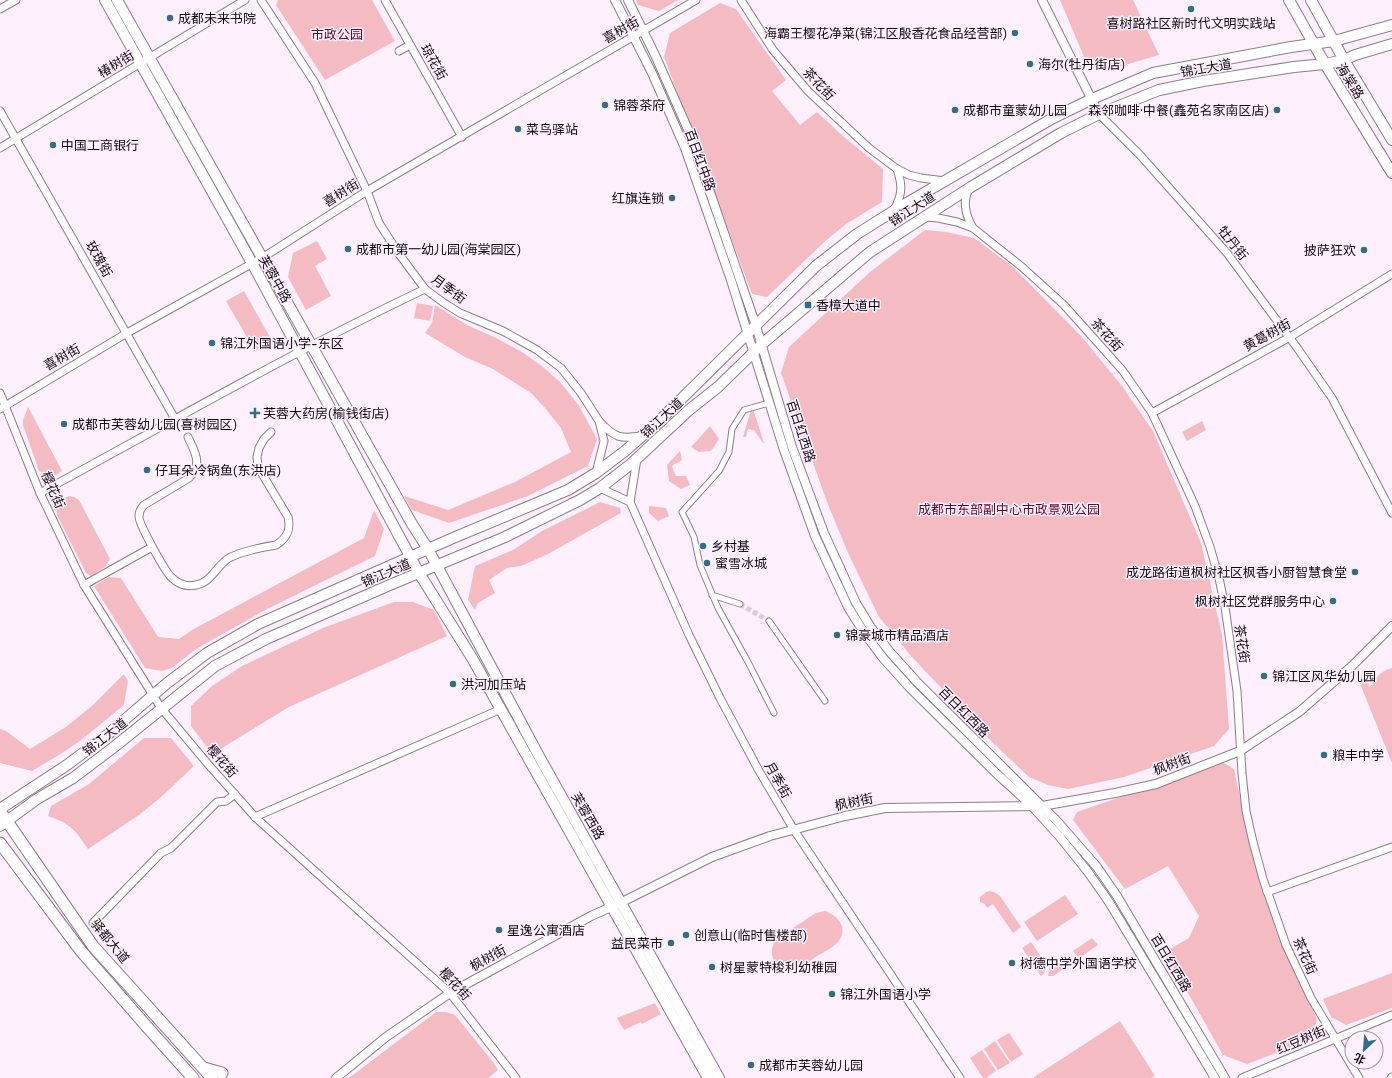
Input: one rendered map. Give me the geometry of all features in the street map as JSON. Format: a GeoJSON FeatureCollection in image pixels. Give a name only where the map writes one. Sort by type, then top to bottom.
{"type":"FeatureCollection","features":[{"type":"Feature","properties":{"kind":"main road","name":"芙蓉中路"},"geometry":{"type":"LineString","coordinates":[[105,0],[139,64],[252,264],[419,573]]}},
{"type":"Feature","properties":{"kind":"main road","name":"芙蓉中路"},"geometry":{"type":"LineString","coordinates":[[117,0],[311,346],[412,524],[428,549],[436,566]]}},
{"type":"Feature","properties":{"kind":"main road","name":"海棠路"},"geometry":{"type":"LineString","coordinates":[[1289,0],[1313,44],[1392,173]]}},
{"type":"Feature","properties":{"kind":"main road","name":"海棠路"},"geometry":{"type":"LineString","coordinates":[[1311,0],[1344,60],[1392,140]]}},
{"type":"Feature","properties":{"kind":"main road","name":"锦江大道"},"geometry":{"type":"LineString","coordinates":[[0,810],[67,765],[107,735],[152,696],[207,653],[258,624],[428,549],[568,490],[596,473],[642,436],[816,266],[857,234],[894,210],[1053,118],[1092,99],[1153,73],[1197,64],[1334,41],[1392,25]]}},
{"type":"Feature","properties":{"kind":"main road","name":"锦江大道"},"geometry":{"type":"LineString","coordinates":[[4,823],[37,799],[73,778],[221,662],[266,639],[505,536],[580,500],[600,488],[637,459],[689,410],[718,387],[762,345],[870,252],[971,187],[1061,133],[1099,114],[1159,90],[1203,81],[1294,67],[1325,64],[1344,60],[1392,44]]}},
{"type":"Feature","properties":{"kind":"main road","name":"芙蓉西路"},"geometry":{"type":"LineString","coordinates":[[436,566],[547,770],[719,1078]]}},
{"type":"Feature","properties":{"kind":"main road","name":"芙蓉西路"},"geometry":{"type":"LineString","coordinates":[[419,573],[472,658],[708,1078]]}},
{"type":"Feature","properties":{"kind":"main road","name":"驿都大道"},"geometry":{"type":"LineString","coordinates":[[0,810],[4,823],[21,842],[93,946],[203,1068],[221,1076]]}},
{"type":"Feature","properties":{"kind":"main road"},"geometry":{"type":"LineString","coordinates":[[0,843],[81,951],[193,1078]]}},
{"type":"Feature","properties":{"kind":"street"},"geometry":{"type":"LineString","coordinates":[[0,9],[16,0]]}},
{"type":"Feature","properties":{"kind":"street","name":"椿树街"},"geometry":{"type":"LineString","coordinates":[[0,148],[245,0]]}},
{"type":"Feature","properties":{"kind":"street","name":"月季街"},"geometry":{"type":"LineString","coordinates":[[261,0],[315,83],[367,191],[379,223],[399,254],[425,288],[460,313],[503,331],[537,350],[561,368],[581,393],[599,421],[604,440],[596,473]]}},
{"type":"Feature","properties":{"kind":"street","name":"琼花街"},"geometry":{"type":"LineString","coordinates":[[385,0],[462,137]]}},
{"type":"Feature","properties":{"kind":"street","name":"百日红中路"},"geometry":{"type":"LineString","coordinates":[[615,0],[652,74],[684,148],[731,280],[747,335]]}},
{"type":"Feature","properties":{"kind":"street","name":"百日红中路"},"geometry":{"type":"LineString","coordinates":[[628,0],[690,134],[756,326]]}},
{"type":"Feature","properties":{"kind":"street","name":"喜树街"},"geometry":{"type":"LineString","coordinates":[[3,407],[127,333],[252,264],[367,191],[696,0]]}},
{"type":"Feature","properties":{"kind":"street","name":"茶花街"},"geometry":{"type":"LineString","coordinates":[[741,0],[773,50],[808,91],[869,148],[897,169],[909,175],[921,178],[945,180]]}},
{"type":"Feature","properties":{"kind":"street","name":"牡丹街"},"geometry":{"type":"LineString","coordinates":[[1042,0],[1099,114],[1140,154],[1227,253],[1290,337],[1332,398],[1392,513]]}},
{"type":"Feature","properties":{"kind":"street"},"geometry":{"type":"LineString","coordinates":[[399,51],[410,45]]}},
{"type":"Feature","properties":{"kind":"street","name":"玫瑰街"},"geometry":{"type":"LineString","coordinates":[[0,111],[175,420]]}},
{"type":"Feature","properties":{"kind":"street"},"geometry":{"type":"LineString","coordinates":[[894,210],[900,200],[901,189],[901,179],[897,169]]}},
{"type":"Feature","properties":{"kind":"street","name":"茶花街"},"geometry":{"type":"LineString","coordinates":[[971,187],[965,197],[965,207],[967,217],[973,228]]}},
{"type":"Feature","properties":{"kind":"street","name":"茶花街"},"geometry":{"type":"LineString","coordinates":[[918,221],[927,217],[938,218],[973,228],[1022,267],[1064,305],[1123,371],[1152,413],[1195,506],[1210,547],[1218,578],[1225,607],[1237,691],[1240,751],[1246,811],[1253,842],[1268,892],[1286,945],[1315,1008],[1336,1038],[1359,1078]]}},
{"type":"Feature","properties":{"kind":"street","name":"黄葛树街"},"geometry":{"type":"LineString","coordinates":[[1152,413],[1290,337],[1392,274]]}},
{"type":"Feature","properties":{"kind":"street"},"geometry":{"type":"LineString","coordinates":[[40,493],[366,316],[425,288]]}},
{"type":"Feature","properties":{"kind":"street","name":"百日红西路"},"geometry":{"type":"LineString","coordinates":[[756,326],[792,447],[824,533],[856,603],[872,629],[917,682],[1042,806],[1096,867],[1117,896],[1225,1078]]}},
{"type":"Feature","properties":{"kind":"street","name":"百日红西路"},"geometry":{"type":"LineString","coordinates":[[747,335],[784,450],[816,536],[848,607],[865,634],[883,658],[910,688],[1031,806],[1060,837],[1110,902],[1215,1078]]}},
{"type":"Feature","properties":{"kind":"street","name":"樱花街"},"geometry":{"type":"LineString","coordinates":[[0,393],[3,407],[40,493],[84,585],[152,696],[161,708],[235,794],[256,816],[450,993],[516,1078]]}},
{"type":"Feature","properties":{"kind":"street"},"geometry":{"type":"LineString","coordinates":[[769,403],[744,410],[732,429],[729,452],[719,471],[682,512],[694,537],[700,564],[712,595],[774,713]]}},
{"type":"Feature","properties":{"kind":"street"},"geometry":{"type":"LineString","coordinates":[[599,421],[609,432],[618,437],[628,438],[642,436]]}},
{"type":"Feature","properties":{"kind":"street"},"geometry":{"type":"LineString","coordinates":[[188,437],[197,461],[193,473],[189,478],[144,505],[140,510],[138,517],[152,547],[170,577],[186,585],[196,585],[204,582],[229,558],[276,545],[282,541],[289,530],[290,524],[288,517],[258,467],[257,457],[259,448],[264,439],[271,432]]}},
{"type":"Feature","properties":{"kind":"street"},"geometry":{"type":"LineString","coordinates":[[600,488],[630,502],[637,459]]}},
{"type":"Feature","properties":{"kind":"street","name":"月季街"},"geometry":{"type":"LineString","coordinates":[[630,502],[689,635],[720,698],[758,769],[794,830],[960,1078]]}},
{"type":"Feature","properties":{"kind":"street"},"geometry":{"type":"LineString","coordinates":[[84,585],[152,547]]}},
{"type":"Feature","properties":{"kind":"street"},"geometry":{"type":"LineString","coordinates":[[712,595],[740,604]]}},
{"type":"Feature","properties":{"kind":"street"},"geometry":{"type":"LineString","coordinates":[[770,621],[825,701]]}},
{"type":"Feature","properties":{"kind":"street","name":"枫树街"},"geometry":{"type":"LineString","coordinates":[[336,1078],[386,1037],[450,993],[591,916],[712,857],[770,836],[844,816],[885,808],[1042,806],[1156,784],[1240,751],[1299,712],[1352,666],[1392,626]]}},
{"type":"Feature","properties":{"kind":"street"},"geometry":{"type":"LineString","coordinates":[[256,816],[501,709]]}},
{"type":"Feature","properties":{"kind":"street"},"geometry":{"type":"LineString","coordinates":[[93,923],[161,853],[171,848],[217,802],[226,801],[235,794]]}},
{"type":"Feature","properties":{"kind":"street"},"geometry":{"type":"LineString","coordinates":[[1268,892],[1392,847]]}},
{"type":"Feature","properties":{"kind":"street","name":"红豆树街"},"geometry":{"type":"LineString","coordinates":[[1242,1078],[1392,1015]]}},
{"type":"Feature","properties":{"kind":"green space","name":"市政公园"},"geometry":{"type":"Polygon","coordinates":[[[278,0],[372,0],[395,41],[325,80],[276,5],[278,0]]]}},
{"type":"Feature","properties":{"kind":"green space"},"geometry":{"type":"Polygon","coordinates":[[[636,0],[678,0],[659,11],[638,5],[636,0]]]}},
{"type":"Feature","properties":{"kind":"green space"},"geometry":{"type":"Polygon","coordinates":[[[1060,0],[1133,0],[1159,55],[1108,70],[1087,64],[1060,0]]]}},
{"type":"Feature","properties":{"kind":"green space"},"geometry":{"type":"Polygon","coordinates":[[[720,3],[736,9],[786,80],[772,91],[800,125],[817,112],[844,137],[883,169],[882,202],[846,224],[823,243],[767,297],[752,294],[664,57],[670,33],[720,3]]]}},
{"type":"Feature","properties":{"kind":"green space","name":"成都市东部副中心市政景观公园"},"geometry":{"type":"Polygon","coordinates":[[[925,230],[946,232],[974,238],[1012,266],[1081,336],[1122,386],[1153,431],[1201,543],[1222,635],[1229,729],[1214,746],[1124,777],[1068,789],[1048,785],[1029,777],[993,743],[911,656],[879,617],[848,553],[827,502],[781,373],[789,347],[870,272],[925,230]]]}},
{"type":"Feature","properties":{"kind":"green space"},"geometry":{"type":"Polygon","coordinates":[[[317,241],[327,259],[315,266],[331,296],[306,310],[288,277],[293,253],[317,241]]]}},
{"type":"Feature","properties":{"kind":"green space"},"geometry":{"type":"Polygon","coordinates":[[[244,291],[272,341],[255,351],[226,301],[244,291]]]}},
{"type":"Feature","properties":{"kind":"green space"},"geometry":{"type":"Polygon","coordinates":[[[417,303],[433,306],[430,321],[414,318],[417,303]]]}},
{"type":"Feature","properties":{"kind":"green space"},"geometry":{"type":"Polygon","coordinates":[[[435,305],[469,326],[522,352],[543,367],[561,383],[579,406],[597,439],[588,466],[528,496],[449,523],[412,510],[404,496],[448,510],[515,482],[571,452],[561,428],[531,393],[493,369],[465,357],[425,333],[432,323],[435,305]]]}},
{"type":"Feature","properties":{"kind":"green space"},"geometry":{"type":"Polygon","coordinates":[[[28,407],[62,471],[54,476],[47,475],[39,471],[23,425],[23,420],[28,407]]]}},
{"type":"Feature","properties":{"kind":"green space"},"geometry":{"type":"Polygon","coordinates":[[[753,409],[764,443],[754,430],[748,429],[746,437],[743,437],[751,410],[753,409]]]}},
{"type":"Feature","properties":{"kind":"green space"},"geometry":{"type":"Polygon","coordinates":[[[1202,421],[1206,430],[1187,441],[1182,432],[1202,421]]]}},
{"type":"Feature","properties":{"kind":"green space"},"geometry":{"type":"Polygon","coordinates":[[[710,426],[719,439],[711,451],[699,452],[691,447],[692,446],[710,426]]]}},
{"type":"Feature","properties":{"kind":"green space"},"geometry":{"type":"Polygon","coordinates":[[[680,451],[681,461],[672,467],[676,476],[686,476],[690,485],[681,489],[669,481],[667,465],[680,451]]]}},
{"type":"Feature","properties":{"kind":"green space"},"geometry":{"type":"Polygon","coordinates":[[[69,496],[79,500],[110,559],[105,567],[91,576],[86,573],[57,515],[59,503],[69,496]]]}},
{"type":"Feature","properties":{"kind":"green space"},"geometry":{"type":"Polygon","coordinates":[[[600,502],[620,508],[621,513],[548,554],[521,566],[507,568],[489,580],[495,593],[478,603],[475,610],[468,600],[475,566],[513,550],[542,531],[600,502]]]}},
{"type":"Feature","properties":{"kind":"green space"},"geometry":{"type":"Polygon","coordinates":[[[649,506],[666,508],[669,516],[658,521],[649,513],[649,506]]]}},
{"type":"Feature","properties":{"kind":"green space"},"geometry":{"type":"Polygon","coordinates":[[[374,510],[384,529],[375,556],[267,609],[196,649],[172,668],[162,671],[145,668],[94,586],[109,577],[121,578],[158,637],[179,639],[192,630],[364,538],[374,510]]]}},
{"type":"Feature","properties":{"kind":"green space"},"geometry":{"type":"Polygon","coordinates":[[[394,602],[413,602],[434,610],[447,636],[289,707],[212,754],[191,726],[191,706],[212,686],[242,666],[323,628],[394,602]]]}},
{"type":"Feature","properties":{"kind":"green space"},"geometry":{"type":"Polygon","coordinates":[[[1392,668],[1392,763],[1359,681],[1365,678],[1370,687],[1379,675],[1392,668]]]}},
{"type":"Feature","properties":{"kind":"green space"},"geometry":{"type":"Polygon","coordinates":[[[124,674],[128,681],[124,705],[80,741],[32,771],[0,763],[0,729],[6,731],[30,749],[66,727],[93,705],[124,674]]]}},
{"type":"Feature","properties":{"kind":"green space"},"geometry":{"type":"Polygon","coordinates":[[[144,738],[171,738],[194,766],[160,798],[139,815],[88,849],[72,828],[48,816],[51,806],[89,784],[144,738]]]}},
{"type":"Feature","properties":{"kind":"green space"},"geometry":{"type":"Polygon","coordinates":[[[1222,762],[1234,769],[1251,849],[1277,933],[1317,1019],[1312,1039],[1247,1064],[1223,1055],[1165,952],[1189,938],[1199,916],[1168,866],[1125,889],[1073,820],[1077,812],[1222,762]]]}},
{"type":"Feature","properties":{"kind":"green space"},"geometry":{"type":"Polygon","coordinates":[[[990,891],[1000,896],[1021,927],[1013,933],[993,904],[987,908],[985,904],[980,902],[980,897],[986,892],[990,891]]]}},
{"type":"Feature","properties":{"kind":"green space"},"geometry":{"type":"Polygon","coordinates":[[[1065,895],[1078,914],[1037,941],[1024,922],[1065,895]]]}},
{"type":"Feature","properties":{"kind":"green space"},"geometry":{"type":"Polygon","coordinates":[[[825,911],[838,919],[840,923],[842,932],[838,942],[800,967],[788,969],[778,964],[774,960],[772,952],[776,939],[816,913],[825,911]]]}},
{"type":"Feature","properties":{"kind":"green space"},"geometry":{"type":"Polygon","coordinates":[[[1092,938],[1098,945],[1079,958],[1073,951],[1092,938]]]}},
{"type":"Feature","properties":{"kind":"green space"},"geometry":{"type":"Polygon","coordinates":[[[1031,942],[1046,964],[1044,974],[1041,976],[1022,948],[1031,942]]]}},
{"type":"Feature","properties":{"kind":"green space"},"geometry":{"type":"Polygon","coordinates":[[[1065,956],[1071,964],[1053,976],[1048,976],[1050,965],[1065,956]]]}},
{"type":"Feature","properties":{"kind":"green space"},"geometry":{"type":"Polygon","coordinates":[[[1392,973],[1392,1008],[1346,1025],[1331,1017],[1323,999],[1392,973]]]}},
{"type":"Feature","properties":{"kind":"green space"},"geometry":{"type":"Polygon","coordinates":[[[655,1003],[661,1014],[642,1024],[641,1022],[624,1030],[617,1018],[655,1003]]]}},
{"type":"Feature","properties":{"kind":"green space"},"geometry":{"type":"Polygon","coordinates":[[[436,1012],[446,1012],[455,1015],[498,1070],[488,1078],[349,1078],[436,1012]]]}},
{"type":"Feature","properties":{"kind":"green space"},"geometry":{"type":"Polygon","coordinates":[[[1120,1021],[1155,1076],[1151,1078],[1034,1078],[1034,1077],[1120,1021]]]}},
{"type":"Feature","properties":{"kind":"green space"},"geometry":{"type":"Polygon","coordinates":[[[1009,1033],[1023,1054],[1011,1062],[997,1040],[1009,1033]]]}},
{"type":"Feature","properties":{"kind":"green space"},"geometry":{"type":"Polygon","coordinates":[[[995,1041],[1010,1063],[998,1070],[984,1049],[995,1041]]]}},
{"type":"Feature","properties":{"kind":"green space"},"geometry":{"type":"Polygon","coordinates":[[[982,1050],[996,1071],[986,1078],[983,1078],[970,1058],[982,1050]]]}},
{"type":"Feature","properties":{"kind":"tunnel"},"geometry":{"type":"LineString","coordinates":[[740,604],[769,621]]}},
{"type":"Feature","properties":{"kind":"place","name":"喜树路社区新时代文明实践站"},"geometry":{"type":"Point","coordinates":[1191,9]}},
{"type":"Feature","properties":{"kind":"place","name":"成都未来书院"},"geometry":{"type":"Point","coordinates":[170,18]}},
{"type":"Feature","properties":{"kind":"place","name":"海霸王樱花净菜(锦江区殷香花食品经营部)"},"geometry":{"type":"Point","coordinates":[1015,33]}},
{"type":"Feature","properties":{"kind":"place","name":"海尔(牡丹街店)"},"geometry":{"type":"Point","coordinates":[1030,64]}},
{"type":"Feature","properties":{"kind":"place","name":"锦蓉茶府"},"geometry":{"type":"Point","coordinates":[605,105]}},
{"type":"Feature","properties":{"kind":"place","name":"成都市童蒙幼儿园"},"geometry":{"type":"Point","coordinates":[955,110]}},
{"type":"Feature","properties":{"kind":"place","name":"森邻咖啡·中餐(鑫苑名家南区店)"},"geometry":{"type":"Point","coordinates":[1277,110]}},
{"type":"Feature","properties":{"kind":"place","name":"菜鸟驿站"},"geometry":{"type":"Point","coordinates":[518,129]}},
{"type":"Feature","properties":{"kind":"place","name":"中国工商银行"},"geometry":{"type":"Point","coordinates":[53,145]}},
{"type":"Feature","properties":{"kind":"place","name":"红旗连锁"},"geometry":{"type":"Point","coordinates":[672,198]}},
{"type":"Feature","properties":{"kind":"place","name":"成都市第一幼儿园(海棠园区)"},"geometry":{"type":"Point","coordinates":[348,249]}},
{"type":"Feature","properties":{"kind":"place","name":"披萨狂欢"},"geometry":{"type":"Point","coordinates":[1364,250]}},
{"type":"Feature","properties":{"kind":"place","name":"香樟大道中"},"geometry":{"type":"Point","coordinates":[808,305]}},
{"type":"Feature","properties":{"kind":"place","name":"锦江外国语小学-东区"},"geometry":{"type":"Point","coordinates":[212,343]}},
{"type":"Feature","properties":{"kind":"place","name":"芙蓉大药房(榆钱街店)"},"geometry":{"type":"Point","coordinates":[255,413]}},
{"type":"Feature","properties":{"kind":"place","name":"成都市芙蓉幼儿园(喜树园区)"},"geometry":{"type":"Point","coordinates":[64,424]}},
{"type":"Feature","properties":{"kind":"place","name":"仔耳朵冷锅鱼(东洪店)"},"geometry":{"type":"Point","coordinates":[147,470]}},
{"type":"Feature","properties":{"kind":"place","name":"乡村基"},"geometry":{"type":"Point","coordinates":[703,546]}},
{"type":"Feature","properties":{"kind":"place","name":"蜜雪冰城"},"geometry":{"type":"Point","coordinates":[707,563]}},
{"type":"Feature","properties":{"kind":"place","name":"成龙路街道枫树社区枫香小厨智慧食堂"},"geometry":{"type":"Point","coordinates":[1355,572]}},
{"type":"Feature","properties":{"kind":"place","name":"枫树社区党群服务中心"},"geometry":{"type":"Point","coordinates":[1333,601]}},
{"type":"Feature","properties":{"kind":"place","name":"锦豪城市精品酒店"},"geometry":{"type":"Point","coordinates":[837,635]}},
{"type":"Feature","properties":{"kind":"place","name":"锦江区风华幼儿园"},"geometry":{"type":"Point","coordinates":[1264,676]}},
{"type":"Feature","properties":{"kind":"place","name":"洪河加压站"},"geometry":{"type":"Point","coordinates":[453,684]}},
{"type":"Feature","properties":{"kind":"place","name":"粮丰中学"},"geometry":{"type":"Point","coordinates":[1324,755]}},
{"type":"Feature","properties":{"kind":"place","name":"星逸公寓酒店"},"geometry":{"type":"Point","coordinates":[499,930]}},
{"type":"Feature","properties":{"kind":"place","name":"创意山(临时售楼部)"},"geometry":{"type":"Point","coordinates":[686,935]}},
{"type":"Feature","properties":{"kind":"place","name":"益民菜市"},"geometry":{"type":"Point","coordinates":[671,943]}},
{"type":"Feature","properties":{"kind":"place","name":"树德中学外国语学校"},"geometry":{"type":"Point","coordinates":[1012,963]}},
{"type":"Feature","properties":{"kind":"place","name":"树星蒙特梭利幼稚园"},"geometry":{"type":"Point","coordinates":[712,967]}},
{"type":"Feature","properties":{"kind":"place","name":"锦江外国语小学"},"geometry":{"type":"Point","coordinates":[832,994]}},
{"type":"Feature","properties":{"kind":"place","name":"成都市芙蓉幼儿园"},"geometry":{"type":"Point","coordinates":[751,1065]}}]}
